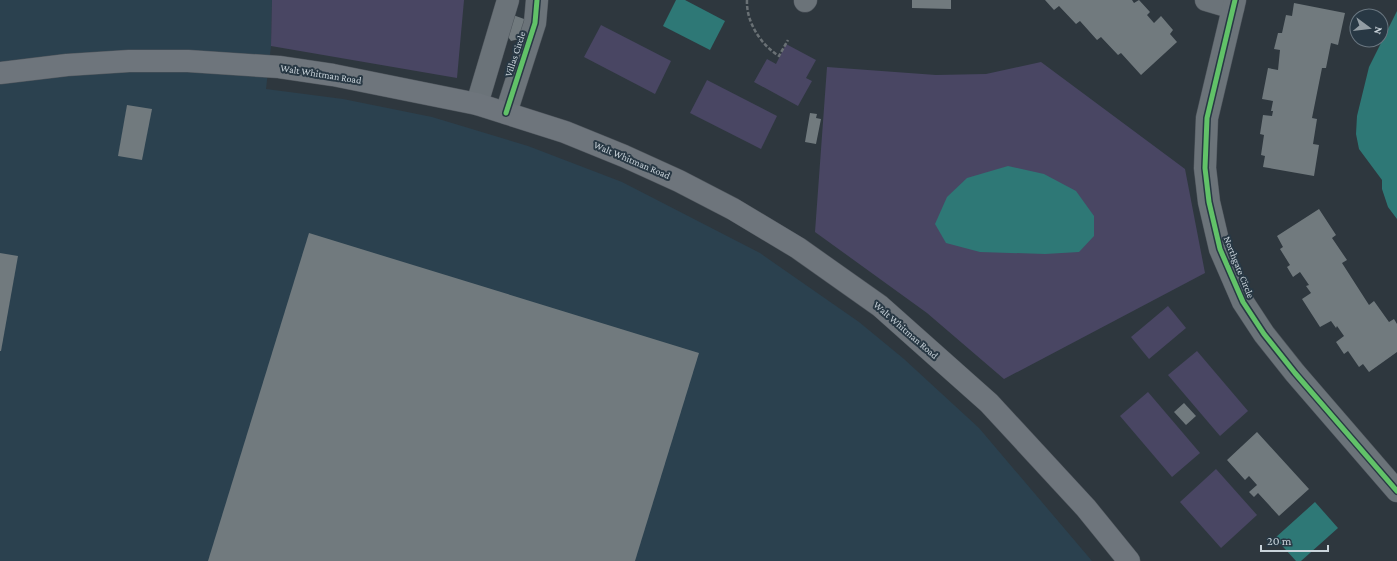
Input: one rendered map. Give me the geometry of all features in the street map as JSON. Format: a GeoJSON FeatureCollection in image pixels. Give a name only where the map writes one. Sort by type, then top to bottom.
{"type":"FeatureCollection","features":[{"type":"Feature","properties":{"kind":"main road","name":"Walt Whitman Road"},"geometry":{"type":"LineString","coordinates":[[0,73],[90,64],[188,61],[279,67],[340,77],[477,104],[565,132],[624,156],[679,181],[733,209],[798,248],[880,306],[989,403],[1086,508],[1129,561]]}},
{"type":"Feature","properties":{"kind":"street"},"geometry":{"type":"LineString","coordinates":[[477,104],[508,0]]}},
{"type":"Feature","properties":{"kind":"street","name":"Villas Circle"},"geometry":{"type":"LineString","coordinates":[[506,113],[535,23],[537,0]]}},
{"type":"Feature","properties":{"kind":"street"},"geometry":{"type":"LineString","coordinates":[[1206,0],[1234,4]]}},
{"type":"Feature","properties":{"kind":"street","name":"Northgate Circle"},"geometry":{"type":"LineString","coordinates":[[1234,4],[1207,118],[1205,168],[1209,202],[1220,249],[1243,302],[1264,334],[1295,373],[1397,491]]}},
{"type":"Feature","properties":{"kind":"path"},"geometry":{"type":"LineString","coordinates":[[747,0],[746,6],[755,31],[770,50],[779,56],[788,40]]}},
{"type":"Feature","properties":{"kind":"shaded area"},"geometry":{"type":"Polygon","coordinates":[[[0,0],[272,0],[271,46],[266,89],[343,99],[432,117],[528,146],[622,182],[760,253],[859,322],[904,359],[979,428],[1092,561],[0,561],[0,0]]]}},
{"type":"Feature","properties":{"kind":"shaded area"},"geometry":{"type":"Polygon","coordinates":[[[272,0],[464,0],[457,78],[271,46],[272,0]]]}},
{"type":"Feature","properties":{"kind":"shaded area"},"geometry":{"type":"Polygon","coordinates":[[[676,0],[685,0],[725,21],[710,50],[663,26],[676,0]]]}},
{"type":"Feature","properties":{"kind":"shaded area"},"geometry":{"type":"Polygon","coordinates":[[[1397,11],[1397,219],[1388,207],[1382,189],[1382,180],[1359,149],[1356,134],[1357,116],[1369,67],[1378,48],[1389,48],[1389,27],[1397,11]]]}},
{"type":"Feature","properties":{"kind":"shaded area"},"geometry":{"type":"Polygon","coordinates":[[[601,25],[671,61],[655,94],[584,57],[601,25]]]}},
{"type":"Feature","properties":{"kind":"shaded area"},"geometry":{"type":"Polygon","coordinates":[[[786,44],[816,60],[806,78],[812,81],[798,106],[754,82],[767,59],[776,64],[786,44]]]}},
{"type":"Feature","properties":{"kind":"shaded area"},"geometry":{"type":"Polygon","coordinates":[[[1041,62],[1185,169],[1205,273],[1004,379],[927,313],[815,232],[827,67],[936,75],[986,74],[1041,62]]]}},
{"type":"Feature","properties":{"kind":"shaded area"},"geometry":{"type":"Polygon","coordinates":[[[707,80],[777,116],[761,149],[690,113],[707,80]]]}},
{"type":"Feature","properties":{"kind":"shaded area"},"geometry":{"type":"Polygon","coordinates":[[[1008,166],[1044,174],[1076,191],[1094,216],[1094,236],[1079,252],[1045,254],[980,252],[946,243],[935,224],[947,197],[967,178],[1008,166]]]}},
{"type":"Feature","properties":{"kind":"shaded area"},"geometry":{"type":"Polygon","coordinates":[[[1168,306],[1186,328],[1149,359],[1131,337],[1168,306]]]}},
{"type":"Feature","properties":{"kind":"shaded area"},"geometry":{"type":"Polygon","coordinates":[[[1197,351],[1248,411],[1220,436],[1168,375],[1197,351]]]}},
{"type":"Feature","properties":{"kind":"shaded area"},"geometry":{"type":"Polygon","coordinates":[[[1148,392],[1200,453],[1172,477],[1120,416],[1148,392]]]}},
{"type":"Feature","properties":{"kind":"shaded area"},"geometry":{"type":"Polygon","coordinates":[[[1216,469],[1257,515],[1221,548],[1180,502],[1216,469]]]}},
{"type":"Feature","properties":{"kind":"shaded area"},"geometry":{"type":"Polygon","coordinates":[[[1315,502],[1338,528],[1301,561],[1296,561],[1275,538],[1315,502]]]}},
{"type":"Feature","properties":{"kind":"building"},"geometry":{"type":"Polygon","coordinates":[[[912,0],[951,0],[951,9],[912,8],[912,0]]]}},
{"type":"Feature","properties":{"kind":"building"},"geometry":{"type":"Polygon","coordinates":[[[1045,0],[1132,0],[1134,3],[1139,0],[1150,12],[1147,15],[1154,23],[1161,16],[1173,30],[1170,34],[1177,42],[1141,75],[1121,53],[1118,55],[1101,37],[1097,40],[1080,21],[1076,24],[1059,6],[1054,10],[1045,0]]]}},
{"type":"Feature","properties":{"kind":"building"},"geometry":{"type":"Polygon","coordinates":[[[1294,3],[1345,13],[1338,45],[1331,43],[1326,68],[1322,68],[1312,118],[1317,119],[1313,144],[1319,145],[1314,176],[1263,167],[1265,156],[1261,155],[1264,135],[1260,134],[1263,115],[1272,116],[1273,111],[1271,111],[1273,101],[1262,99],[1268,68],[1278,70],[1280,50],[1274,49],[1278,33],[1282,33],[1286,15],[1292,16],[1294,3]]]}},
{"type":"Feature","properties":{"kind":"building"},"geometry":{"type":"Polygon","coordinates":[[[513,15],[527,20],[519,39],[511,41],[506,34],[513,15]]]}},
{"type":"Feature","properties":{"kind":"building"},"geometry":{"type":"Polygon","coordinates":[[[127,105],[152,109],[142,160],[118,156],[127,105]]]}},
{"type":"Feature","properties":{"kind":"building"},"geometry":{"type":"Polygon","coordinates":[[[810,113],[817,114],[816,118],[821,119],[816,144],[805,142],[810,113]]]}},
{"type":"Feature","properties":{"kind":"building"},"geometry":{"type":"Polygon","coordinates":[[[1319,209],[1336,235],[1332,238],[1347,260],[1342,263],[1369,305],[1374,301],[1389,322],[1394,319],[1397,324],[1397,352],[1369,372],[1363,364],[1359,367],[1348,351],[1344,354],[1336,342],[1344,336],[1337,326],[1336,328],[1331,321],[1320,327],[1302,299],[1311,293],[1306,286],[1309,285],[1300,272],[1293,277],[1287,267],[1290,265],[1280,249],[1283,247],[1277,236],[1319,209]]]}},
{"type":"Feature","properties":{"kind":"building"},"geometry":{"type":"Polygon","coordinates":[[[309,233],[699,353],[635,561],[208,561],[309,233]]]}},
{"type":"Feature","properties":{"kind":"building"},"geometry":{"type":"Polygon","coordinates":[[[0,253],[18,256],[1,351],[0,351],[0,253]]]}},
{"type":"Feature","properties":{"kind":"building"},"geometry":{"type":"Polygon","coordinates":[[[1184,403],[1196,416],[1186,425],[1174,412],[1184,403]]]}},
{"type":"Feature","properties":{"kind":"building"},"geometry":{"type":"Polygon","coordinates":[[[1257,432],[1309,489],[1279,516],[1258,493],[1254,497],[1249,492],[1257,485],[1249,476],[1245,480],[1227,460],[1257,432]]]}},
{"type":"Feature","properties":{"kind":"cycle path"},"geometry":{"type":"LineString","coordinates":[[506,113],[535,23],[537,0]]}},
{"type":"Feature","properties":{"kind":"cycle path"},"geometry":{"type":"LineString","coordinates":[[1235,0],[1207,118],[1205,168],[1209,202],[1220,249],[1243,302],[1264,334],[1295,373],[1397,491]]}}]}
